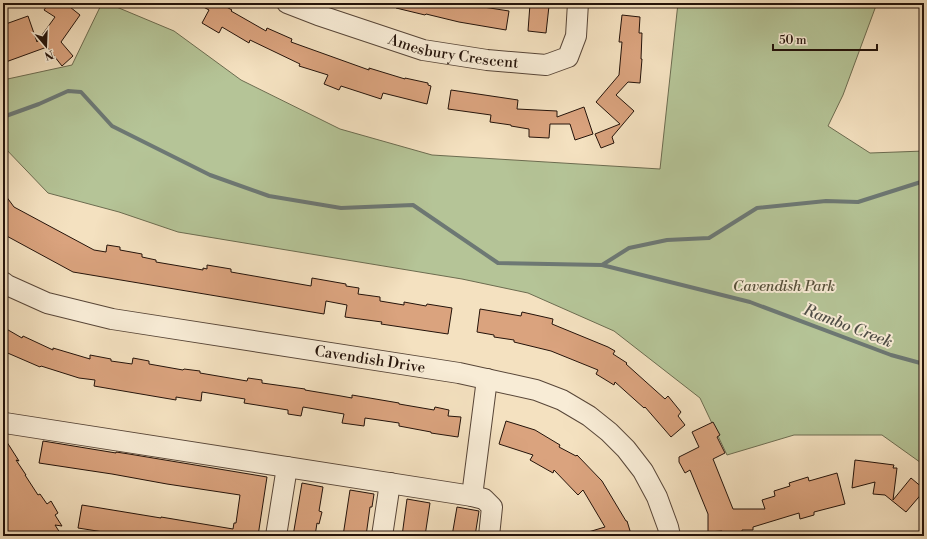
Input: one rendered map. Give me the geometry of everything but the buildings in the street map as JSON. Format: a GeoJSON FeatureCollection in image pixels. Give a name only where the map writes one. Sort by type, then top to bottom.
{"type":"FeatureCollection","features":[{"type":"Feature","properties":{"kind":"street","name":"Amesbury Crescent"},"geometry":{"type":"LineString","coordinates":[[287,3],[318,15],[423,50],[488,60],[546,66],[568,57],[576,36],[578,3]]}},
{"type":"Feature","properties":{"kind":"street","name":"Cavendish Drive"},"geometry":{"type":"LineString","coordinates":[[3,282],[47,303],[112,319],[451,372],[536,390],[562,400],[589,416],[609,432],[626,449],[643,471],[657,497],[670,536]]}},
{"type":"Feature","properties":{"kind":"street"},"geometry":{"type":"LineString","coordinates":[[472,496],[487,379]]}},
{"type":"Feature","properties":{"kind":"street"},"geometry":{"type":"LineString","coordinates":[[3,424],[472,496],[484,499],[492,507],[489,536]]}},
{"type":"Feature","properties":{"kind":"street"},"geometry":{"type":"LineString","coordinates":[[276,536],[287,467]]}},
{"type":"Feature","properties":{"kind":"street"},"geometry":{"type":"LineString","coordinates":[[382,536],[390,483]]}},
{"type":"Feature","properties":{"kind":"green space","name":"Cavendish Park"},"geometry":{"type":"Polygon","coordinates":[[[102,3],[107,3],[174,31],[241,80],[340,129],[432,155],[660,169],[678,3],[877,3],[843,95],[828,126],[870,153],[924,151],[924,465],[882,435],[794,435],[727,455],[700,398],[614,331],[528,293],[462,279],[178,232],[119,212],[48,193],[3,146],[3,80],[72,65],[102,3]]]}},
{"type":"Feature","properties":{"kind":"waterway","name":"Rambo Creek"},"geometry":{"type":"LineString","coordinates":[[3,117],[39,104],[68,91],[81,92],[112,126],[210,175],[269,196],[341,208],[413,205],[498,263],[602,265],[750,302],[891,355],[924,364]]}},
{"type":"Feature","properties":{"kind":"waterway"},"geometry":{"type":"LineString","coordinates":[[602,265],[629,248],[667,240],[709,238],[757,208],[826,201],[858,202],[924,181]]}}]}
